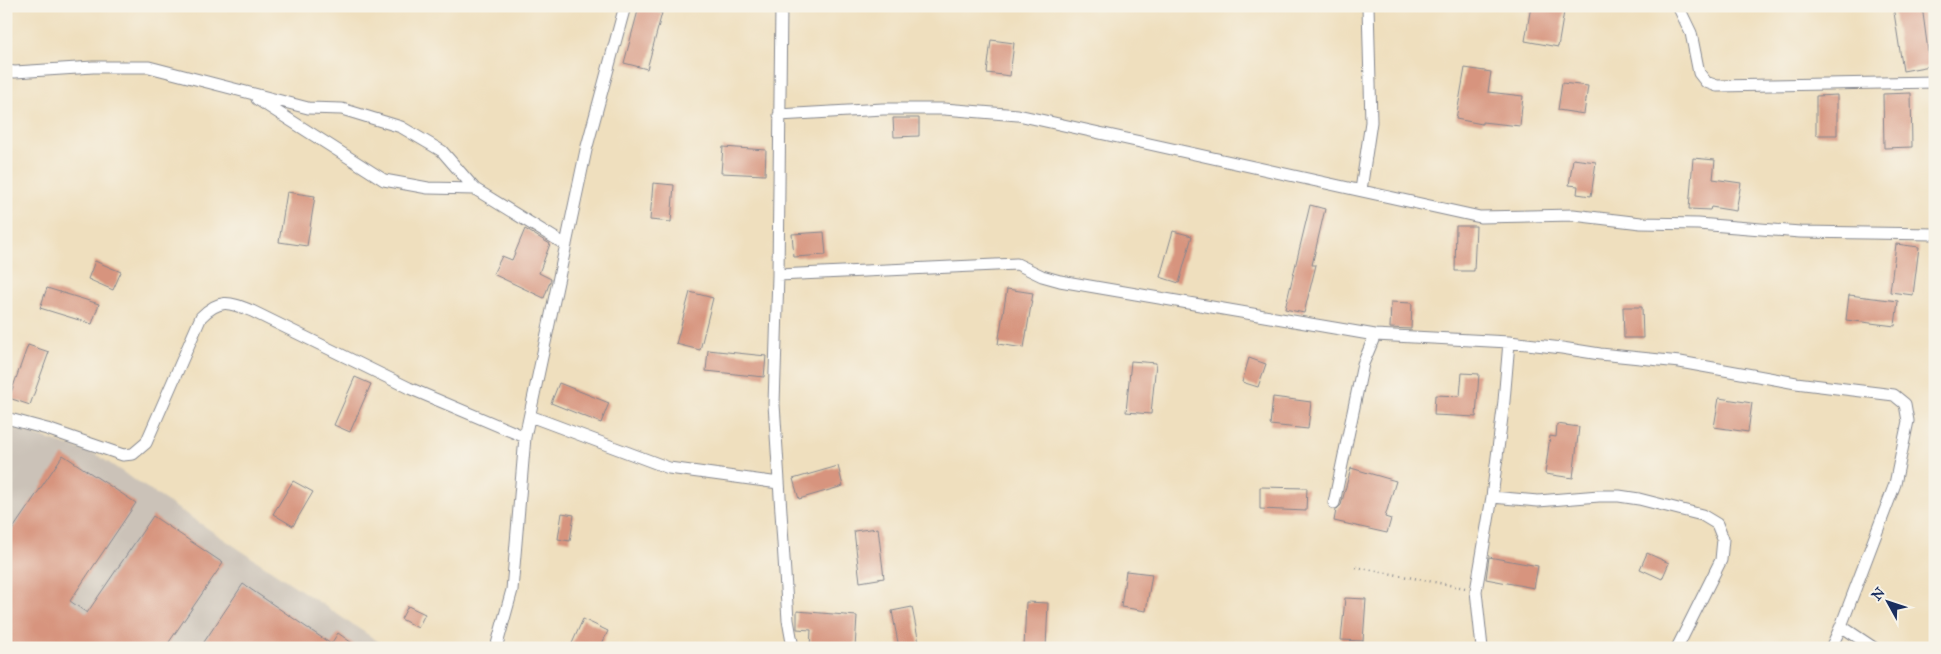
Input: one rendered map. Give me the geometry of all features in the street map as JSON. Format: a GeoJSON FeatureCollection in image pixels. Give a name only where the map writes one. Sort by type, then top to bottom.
{"type":"FeatureCollection","features":[{"type":"Feature","properties":{"kind":"street"},"geometry":{"type":"LineString","coordinates":[[496,648],[512,590],[525,437],[586,150],[625,6]]}},
{"type":"Feature","properties":{"kind":"street"},"geometry":{"type":"LineString","coordinates":[[782,6],[774,404],[788,620],[793,648]]}},
{"type":"Feature","properties":{"kind":"street"},"geometry":{"type":"LineString","coordinates":[[1361,190],[1371,122],[1368,6]]}},
{"type":"Feature","properties":{"kind":"street"},"geometry":{"type":"LineString","coordinates":[[1678,6],[1691,33],[1699,73],[1706,82],[1717,86],[1935,82]]}},
{"type":"Feature","properties":{"kind":"street"},"geometry":{"type":"LineString","coordinates":[[6,71],[93,67],[150,67],[308,108],[342,109],[401,127],[442,151],[475,189],[566,245]]}},
{"type":"Feature","properties":{"kind":"street"},"geometry":{"type":"LineString","coordinates":[[247,92],[384,180],[428,188],[475,189]]}},
{"type":"Feature","properties":{"kind":"street"},"geometry":{"type":"LineString","coordinates":[[779,115],[883,109],[935,109],[1018,115],[1480,217],[1573,215],[1641,224],[1698,224],[1800,232],[1935,234]]}},
{"type":"Feature","properties":{"kind":"street"},"geometry":{"type":"LineString","coordinates":[[778,275],[1017,264],[1042,276],[1060,281],[1375,335],[1509,342],[1680,362],[1796,383],[1894,395],[1905,404],[1908,421],[1895,484],[1831,648]]}},
{"type":"Feature","properties":{"kind":"street"},"geometry":{"type":"LineString","coordinates":[[6,418],[47,429],[123,455],[134,454],[146,443],[201,318],[212,306],[232,303],[409,388],[525,437]]}},
{"type":"Feature","properties":{"kind":"street"},"geometry":{"type":"LineString","coordinates":[[1334,503],[1363,364],[1375,335]]}},
{"type":"Feature","properties":{"kind":"street"},"geometry":{"type":"LineString","coordinates":[[1482,648],[1476,590],[1492,497],[1509,342]]}},
{"type":"Feature","properties":{"kind":"street"},"geometry":{"type":"LineString","coordinates":[[530,416],[669,468],[779,483]]}},
{"type":"Feature","properties":{"kind":"street"},"geometry":{"type":"LineString","coordinates":[[1492,497],[1538,501],[1619,496],[1702,514],[1717,524],[1723,539],[1721,560],[1677,648]]}},
{"type":"Feature","properties":{"kind":"street"},"geometry":{"type":"LineString","coordinates":[[1841,626],[1874,648]]}},
{"type":"Feature","properties":{"kind":"path"},"geometry":{"type":"LineString","coordinates":[[1356,567],[1476,590]]}},
{"type":"Feature","properties":{"kind":"shaded area"},"geometry":{"type":"Polygon","coordinates":[[[6,426],[97,455],[388,648],[6,648],[6,426]]]}},
{"type":"Feature","properties":{"kind":"building"},"geometry":{"type":"Polygon","coordinates":[[[1531,6],[1565,6],[1558,47],[1525,41],[1531,6]]]}},
{"type":"Feature","properties":{"kind":"building"},"geometry":{"type":"Polygon","coordinates":[[[1893,6],[1922,6],[1930,66],[1903,71],[1893,6]]]}},
{"type":"Feature","properties":{"kind":"building"},"geometry":{"type":"Polygon","coordinates":[[[639,7],[662,13],[647,69],[624,63],[639,7]]]}},
{"type":"Feature","properties":{"kind":"building"},"geometry":{"type":"Polygon","coordinates":[[[991,40],[1014,43],[1010,76],[987,73],[991,40]]]}},
{"type":"Feature","properties":{"kind":"building"},"geometry":{"type":"Polygon","coordinates":[[[1465,68],[1491,72],[1488,92],[1523,96],[1520,126],[1482,122],[1482,124],[1456,119],[1465,68]]]}},
{"type":"Feature","properties":{"kind":"building"},"geometry":{"type":"Polygon","coordinates":[[[1562,83],[1588,86],[1584,114],[1558,110],[1562,83]]]}},
{"type":"Feature","properties":{"kind":"building"},"geometry":{"type":"Polygon","coordinates":[[[1911,93],[1912,147],[1884,148],[1883,94],[1911,93]]]}},
{"type":"Feature","properties":{"kind":"building"},"geometry":{"type":"Polygon","coordinates":[[[1837,95],[1837,135],[1816,135],[1816,96],[1837,95]]]}},
{"type":"Feature","properties":{"kind":"building"},"geometry":{"type":"Polygon","coordinates":[[[893,118],[919,118],[919,136],[894,137],[893,118]]]}},
{"type":"Feature","properties":{"kind":"building"},"geometry":{"type":"Polygon","coordinates":[[[723,147],[766,150],[765,175],[721,173],[723,147]]]}},
{"type":"Feature","properties":{"kind":"building"},"geometry":{"type":"Polygon","coordinates":[[[1693,158],[1715,160],[1713,179],[1741,183],[1736,211],[1711,207],[1710,210],[1689,209],[1693,158]]]}},
{"type":"Feature","properties":{"kind":"building"},"geometry":{"type":"Polygon","coordinates":[[[1573,159],[1596,162],[1591,196],[1577,194],[1578,186],[1569,185],[1573,159]]]}},
{"type":"Feature","properties":{"kind":"building"},"geometry":{"type":"Polygon","coordinates":[[[653,183],[674,185],[671,222],[650,220],[653,183]]]}},
{"type":"Feature","properties":{"kind":"building"},"geometry":{"type":"Polygon","coordinates":[[[287,192],[315,196],[307,246],[279,242],[287,192]]]}},
{"type":"Feature","properties":{"kind":"building"},"geometry":{"type":"Polygon","coordinates":[[[1310,205],[1325,209],[1312,265],[1316,265],[1304,313],[1285,309],[1310,205]]]}},
{"type":"Feature","properties":{"kind":"building"},"geometry":{"type":"Polygon","coordinates":[[[1456,226],[1476,226],[1474,271],[1455,271],[1456,226]]]}},
{"type":"Feature","properties":{"kind":"building"},"geometry":{"type":"Polygon","coordinates":[[[525,229],[550,244],[539,273],[551,279],[544,298],[493,274],[502,256],[512,260],[525,229]]]}},
{"type":"Feature","properties":{"kind":"building"},"geometry":{"type":"Polygon","coordinates":[[[1173,231],[1192,236],[1179,283],[1160,277],[1173,231]]]}},
{"type":"Feature","properties":{"kind":"building"},"geometry":{"type":"Polygon","coordinates":[[[824,232],[826,255],[794,257],[792,234],[824,232]]]}},
{"type":"Feature","properties":{"kind":"building"},"geometry":{"type":"Polygon","coordinates":[[[1896,244],[1919,247],[1913,295],[1890,292],[1896,244]]]}},
{"type":"Feature","properties":{"kind":"building"},"geometry":{"type":"Polygon","coordinates":[[[95,261],[121,272],[113,290],[88,279],[95,261]]]}},
{"type":"Feature","properties":{"kind":"building"},"geometry":{"type":"Polygon","coordinates":[[[47,288],[99,304],[92,324],[40,308],[47,288]]]}},
{"type":"Feature","properties":{"kind":"building"},"geometry":{"type":"Polygon","coordinates":[[[1007,289],[1033,293],[1024,348],[998,344],[1007,289]]]}},
{"type":"Feature","properties":{"kind":"building"},"geometry":{"type":"Polygon","coordinates":[[[690,292],[713,298],[700,350],[676,344],[690,292]]]}},
{"type":"Feature","properties":{"kind":"building"},"geometry":{"type":"Polygon","coordinates":[[[1849,295],[1898,301],[1895,326],[1846,320],[1849,295]]]}},
{"type":"Feature","properties":{"kind":"building"},"geometry":{"type":"Polygon","coordinates":[[[1391,302],[1412,303],[1411,329],[1390,328],[1391,302]]]}},
{"type":"Feature","properties":{"kind":"building"},"geometry":{"type":"Polygon","coordinates":[[[1623,307],[1642,307],[1643,338],[1624,338],[1623,307]]]}},
{"type":"Feature","properties":{"kind":"building"},"geometry":{"type":"Polygon","coordinates":[[[28,345],[49,352],[30,405],[9,398],[28,345]]]}},
{"type":"Feature","properties":{"kind":"building"},"geometry":{"type":"Polygon","coordinates":[[[708,350],[766,356],[764,377],[706,371],[708,350]]]}},
{"type":"Feature","properties":{"kind":"building"},"geometry":{"type":"Polygon","coordinates":[[[1249,358],[1266,364],[1258,387],[1242,382],[1249,358]]]}},
{"type":"Feature","properties":{"kind":"building"},"geometry":{"type":"Polygon","coordinates":[[[1131,361],[1156,363],[1151,414],[1126,412],[1131,361]]]}},
{"type":"Feature","properties":{"kind":"building"},"geometry":{"type":"Polygon","coordinates":[[[1462,373],[1479,374],[1476,417],[1434,415],[1435,395],[1460,396],[1462,373]]]}},
{"type":"Feature","properties":{"kind":"building"},"geometry":{"type":"Polygon","coordinates":[[[355,377],[371,384],[350,432],[334,425],[355,377]]]}},
{"type":"Feature","properties":{"kind":"building"},"geometry":{"type":"Polygon","coordinates":[[[559,383],[609,403],[601,423],[551,403],[559,383]]]}},
{"type":"Feature","properties":{"kind":"building"},"geometry":{"type":"Polygon","coordinates":[[[1273,397],[1311,402],[1308,429],[1270,425],[1273,397]]]}},
{"type":"Feature","properties":{"kind":"building"},"geometry":{"type":"Polygon","coordinates":[[[1719,398],[1752,403],[1748,432],[1714,427],[1719,398]]]}},
{"type":"Feature","properties":{"kind":"building"},"geometry":{"type":"Polygon","coordinates":[[[1557,424],[1579,427],[1573,478],[1545,474],[1550,436],[1556,437],[1557,424]]]}},
{"type":"Feature","properties":{"kind":"building"},"geometry":{"type":"Polygon","coordinates":[[[63,455],[136,503],[70,601],[87,613],[153,516],[223,563],[165,648],[6,648],[6,539],[63,455]]]}},
{"type":"Feature","properties":{"kind":"building"},"geometry":{"type":"Polygon","coordinates":[[[838,466],[843,486],[799,499],[793,479],[838,466]]]}},
{"type":"Feature","properties":{"kind":"building"},"geometry":{"type":"Polygon","coordinates":[[[1351,468],[1396,481],[1385,517],[1391,519],[1387,533],[1334,521],[1336,510],[1341,505],[1351,468]]]}},
{"type":"Feature","properties":{"kind":"building"},"geometry":{"type":"Polygon","coordinates":[[[293,481],[313,492],[293,526],[273,514],[293,481]]]}},
{"type":"Feature","properties":{"kind":"building"},"geometry":{"type":"Polygon","coordinates":[[[1260,487],[1307,488],[1306,511],[1260,509],[1260,487]]]}},
{"type":"Feature","properties":{"kind":"building"},"geometry":{"type":"Polygon","coordinates":[[[562,513],[574,515],[570,541],[558,539],[562,513]]]}},
{"type":"Feature","properties":{"kind":"building"},"geometry":{"type":"Polygon","coordinates":[[[878,528],[884,578],[860,582],[854,531],[878,528]]]}},
{"type":"Feature","properties":{"kind":"building"},"geometry":{"type":"Polygon","coordinates":[[[1647,553],[1669,563],[1662,579],[1640,569],[1647,553]]]}},
{"type":"Feature","properties":{"kind":"building"},"geometry":{"type":"Polygon","coordinates":[[[1489,557],[1538,566],[1534,588],[1486,579],[1489,557]]]}},
{"type":"Feature","properties":{"kind":"building"},"geometry":{"type":"Polygon","coordinates":[[[1126,571],[1152,574],[1146,611],[1121,607],[1126,571]]]}},
{"type":"Feature","properties":{"kind":"building"},"geometry":{"type":"Polygon","coordinates":[[[243,584],[331,644],[338,633],[359,648],[200,648],[243,584]]]}},
{"type":"Feature","properties":{"kind":"building"},"geometry":{"type":"Polygon","coordinates":[[[1345,598],[1366,599],[1363,641],[1341,640],[1345,598]]]}},
{"type":"Feature","properties":{"kind":"building"},"geometry":{"type":"Polygon","coordinates":[[[1026,602],[1048,603],[1046,648],[1024,648],[1026,602]]]}},
{"type":"Feature","properties":{"kind":"building"},"geometry":{"type":"Polygon","coordinates":[[[408,606],[425,614],[418,628],[401,619],[408,606]]]}},
{"type":"Feature","properties":{"kind":"building"},"geometry":{"type":"Polygon","coordinates":[[[912,607],[920,648],[899,648],[892,611],[912,607]]]}},
{"type":"Feature","properties":{"kind":"building"},"geometry":{"type":"Polygon","coordinates":[[[797,611],[857,616],[855,648],[810,648],[811,630],[797,629],[797,611]]]}},
{"type":"Feature","properties":{"kind":"building"},"geometry":{"type":"Polygon","coordinates":[[[583,619],[608,631],[600,648],[570,648],[583,619]]]}}]}
